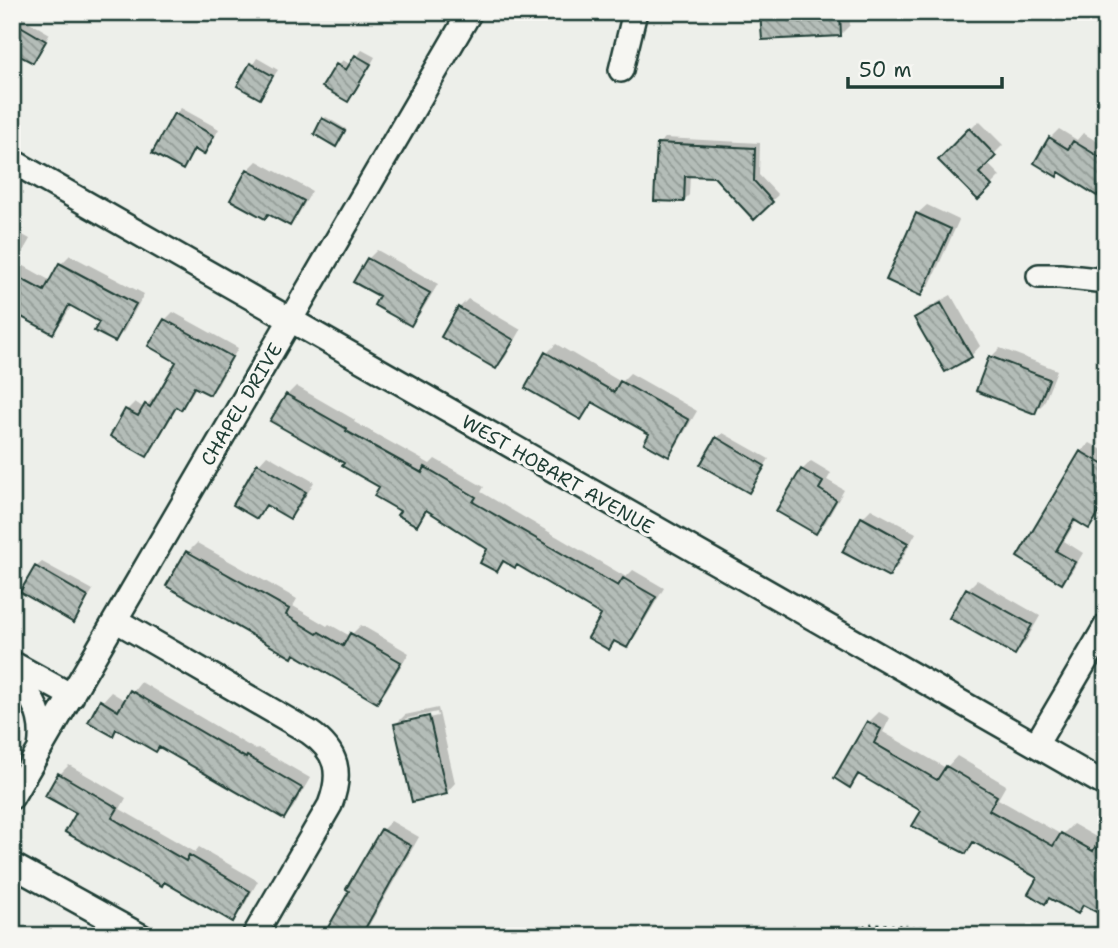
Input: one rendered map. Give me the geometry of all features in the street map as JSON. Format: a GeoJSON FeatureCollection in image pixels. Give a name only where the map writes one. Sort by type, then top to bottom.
{"type":"FeatureCollection","features":[{"type":"Feature","properties":{"kind":"street","name":"CHAPEL DRIVE"},"geometry":{"type":"LineString","coordinates":[[12,797],[470,12]]}},
{"type":"Feature","properties":{"kind":"street"},"geometry":{"type":"LineString","coordinates":[[621,70],[635,12]]}},
{"type":"Feature","properties":{"kind":"street","name":"WEST HOBART AVENUE"},"geometry":{"type":"LineString","coordinates":[[12,161],[1106,785]]}},
{"type":"Feature","properties":{"kind":"street"},"geometry":{"type":"LineString","coordinates":[[1039,276],[1106,281]]}},
{"type":"Feature","properties":{"kind":"street"},"geometry":{"type":"LineString","coordinates":[[117,621],[310,732],[325,743],[334,761],[337,776],[330,805],[254,936]]}},
{"type":"Feature","properties":{"kind":"street"},"geometry":{"type":"LineString","coordinates":[[1036,745],[1106,626]]}},
{"type":"Feature","properties":{"kind":"street"},"geometry":{"type":"LineString","coordinates":[[12,663],[72,696]]}},
{"type":"Feature","properties":{"kind":"street"},"geometry":{"type":"LineString","coordinates":[[12,677],[36,704],[42,729],[39,751]]}},
{"type":"Feature","properties":{"kind":"street"},"geometry":{"type":"LineString","coordinates":[[12,865],[141,936]]}},
{"type":"Feature","properties":{"kind":"path"},"geometry":{"type":"LineString","coordinates":[[830,936],[873,924],[953,930],[967,936]]}},
{"type":"Feature","properties":{"kind":"building"},"geometry":{"type":"Polygon","coordinates":[[[760,12],[840,12],[841,36],[762,40],[760,12]]]}},
{"type":"Feature","properties":{"kind":"building"},"geometry":{"type":"Polygon","coordinates":[[[12,21],[46,41],[33,63],[12,52],[12,21]]]}},
{"type":"Feature","properties":{"kind":"building"},"geometry":{"type":"Polygon","coordinates":[[[355,55],[371,64],[348,102],[322,87],[336,64],[346,70],[355,55]]]}},
{"type":"Feature","properties":{"kind":"building"},"geometry":{"type":"Polygon","coordinates":[[[250,63],[273,76],[260,99],[237,86],[250,63]]]}},
{"type":"Feature","properties":{"kind":"building"},"geometry":{"type":"Polygon","coordinates":[[[174,113],[214,136],[204,155],[194,149],[183,170],[152,153],[174,113]]]}},
{"type":"Feature","properties":{"kind":"building"},"geometry":{"type":"Polygon","coordinates":[[[322,118],[345,131],[336,147],[314,134],[322,118]]]}},
{"type":"Feature","properties":{"kind":"building"},"geometry":{"type":"Polygon","coordinates":[[[969,128],[996,156],[979,173],[992,186],[978,200],[938,160],[969,128]]]}},
{"type":"Feature","properties":{"kind":"building"},"geometry":{"type":"Polygon","coordinates":[[[1049,137],[1068,149],[1073,141],[1106,161],[1106,182],[1097,196],[1059,172],[1057,177],[1034,163],[1049,137]]]}},
{"type":"Feature","properties":{"kind":"building"},"geometry":{"type":"Polygon","coordinates":[[[657,143],[755,148],[754,181],[773,202],[754,220],[714,177],[685,176],[684,202],[654,201],[657,143]]]}},
{"type":"Feature","properties":{"kind":"building"},"geometry":{"type":"Polygon","coordinates":[[[247,169],[304,201],[290,226],[268,214],[265,219],[230,200],[247,169]]]}},
{"type":"Feature","properties":{"kind":"building"},"geometry":{"type":"Polygon","coordinates":[[[916,213],[951,229],[921,296],[886,280],[916,213]]]}},
{"type":"Feature","properties":{"kind":"building"},"geometry":{"type":"Polygon","coordinates":[[[367,258],[430,293],[411,326],[374,305],[379,296],[353,282],[367,258]]]}},
{"type":"Feature","properties":{"kind":"building"},"geometry":{"type":"Polygon","coordinates":[[[59,263],[136,304],[115,342],[94,331],[99,322],[69,305],[53,334],[12,312],[12,274],[44,291],[59,263]]]}},
{"type":"Feature","properties":{"kind":"building"},"geometry":{"type":"Polygon","coordinates":[[[941,303],[972,357],[945,372],[914,318],[941,303]]]}},
{"type":"Feature","properties":{"kind":"building"},"geometry":{"type":"Polygon","coordinates":[[[458,307],[514,340],[496,369],[441,337],[458,307]]]}},
{"type":"Feature","properties":{"kind":"building"},"geometry":{"type":"Polygon","coordinates":[[[164,319],[232,357],[210,395],[194,387],[181,410],[176,407],[147,457],[110,436],[125,409],[138,416],[145,404],[150,407],[176,362],[148,346],[164,319]]]}},
{"type":"Feature","properties":{"kind":"building"},"geometry":{"type":"Polygon","coordinates":[[[545,352],[614,392],[620,381],[689,420],[669,457],[644,443],[649,434],[592,402],[581,420],[525,388],[545,352]]]}},
{"type":"Feature","properties":{"kind":"building"},"geometry":{"type":"Polygon","coordinates":[[[989,356],[1049,379],[1035,414],[976,391],[989,356]]]}},
{"type":"Feature","properties":{"kind":"building"},"geometry":{"type":"Polygon","coordinates":[[[286,394],[422,473],[425,467],[476,497],[473,502],[618,586],[623,578],[656,597],[627,648],[614,641],[609,650],[588,638],[601,615],[517,565],[515,568],[503,561],[497,572],[480,563],[487,549],[426,510],[417,526],[397,515],[400,511],[374,496],[379,487],[342,466],[344,463],[270,421],[286,394]]]}},
{"type":"Feature","properties":{"kind":"building"},"geometry":{"type":"Polygon","coordinates":[[[716,437],[765,466],[749,493],[700,465],[716,437]]]}},
{"type":"Feature","properties":{"kind":"building"},"geometry":{"type":"Polygon","coordinates":[[[1080,451],[1106,466],[1106,501],[1089,529],[1074,520],[1056,551],[1075,562],[1062,584],[1017,557],[1080,451]]]}},
{"type":"Feature","properties":{"kind":"building"},"geometry":{"type":"Polygon","coordinates":[[[257,463],[306,492],[290,519],[266,505],[257,519],[233,505],[257,463]]]}},
{"type":"Feature","properties":{"kind":"building"},"geometry":{"type":"Polygon","coordinates":[[[801,469],[823,482],[819,489],[836,500],[816,534],[776,511],[801,469]]]}},
{"type":"Feature","properties":{"kind":"building"},"geometry":{"type":"Polygon","coordinates":[[[861,517],[908,543],[889,577],[842,552],[861,517]]]}},
{"type":"Feature","properties":{"kind":"building"},"geometry":{"type":"Polygon","coordinates":[[[186,551],[289,609],[286,615],[317,634],[319,632],[343,646],[350,633],[401,662],[377,703],[294,654],[292,658],[166,586],[186,551]]]}},
{"type":"Feature","properties":{"kind":"building"},"geometry":{"type":"Polygon","coordinates":[[[35,566],[88,597],[74,623],[20,592],[35,566]]]}},
{"type":"Feature","properties":{"kind":"building"},"geometry":{"type":"Polygon","coordinates":[[[966,588],[1032,625],[1015,655],[949,618],[966,588]]]}},
{"type":"Feature","properties":{"kind":"building"},"geometry":{"type":"Polygon","coordinates":[[[130,690],[302,788],[284,819],[159,747],[156,752],[116,729],[113,736],[88,722],[100,700],[118,711],[130,690]]]}},
{"type":"Feature","properties":{"kind":"building"},"geometry":{"type":"Polygon","coordinates":[[[429,716],[447,794],[412,802],[394,724],[429,716]]]}},
{"type":"Feature","properties":{"kind":"building"},"geometry":{"type":"Polygon","coordinates":[[[867,721],[881,729],[874,743],[937,780],[946,766],[997,796],[989,810],[1053,846],[1061,833],[1093,851],[1095,847],[1106,853],[1106,917],[1083,905],[1078,914],[1049,898],[1045,904],[1028,894],[1037,878],[973,842],[966,854],[912,826],[921,811],[858,774],[850,788],[834,778],[867,721]]]}},
{"type":"Feature","properties":{"kind":"building"},"geometry":{"type":"Polygon","coordinates":[[[58,773],[118,808],[112,818],[186,861],[189,855],[250,891],[233,922],[164,882],[162,886],[65,832],[76,813],[45,796],[58,773]]]}},
{"type":"Feature","properties":{"kind":"building"},"geometry":{"type":"Polygon","coordinates":[[[381,829],[411,846],[361,936],[323,936],[349,891],[346,889],[381,829]]]}}]}
